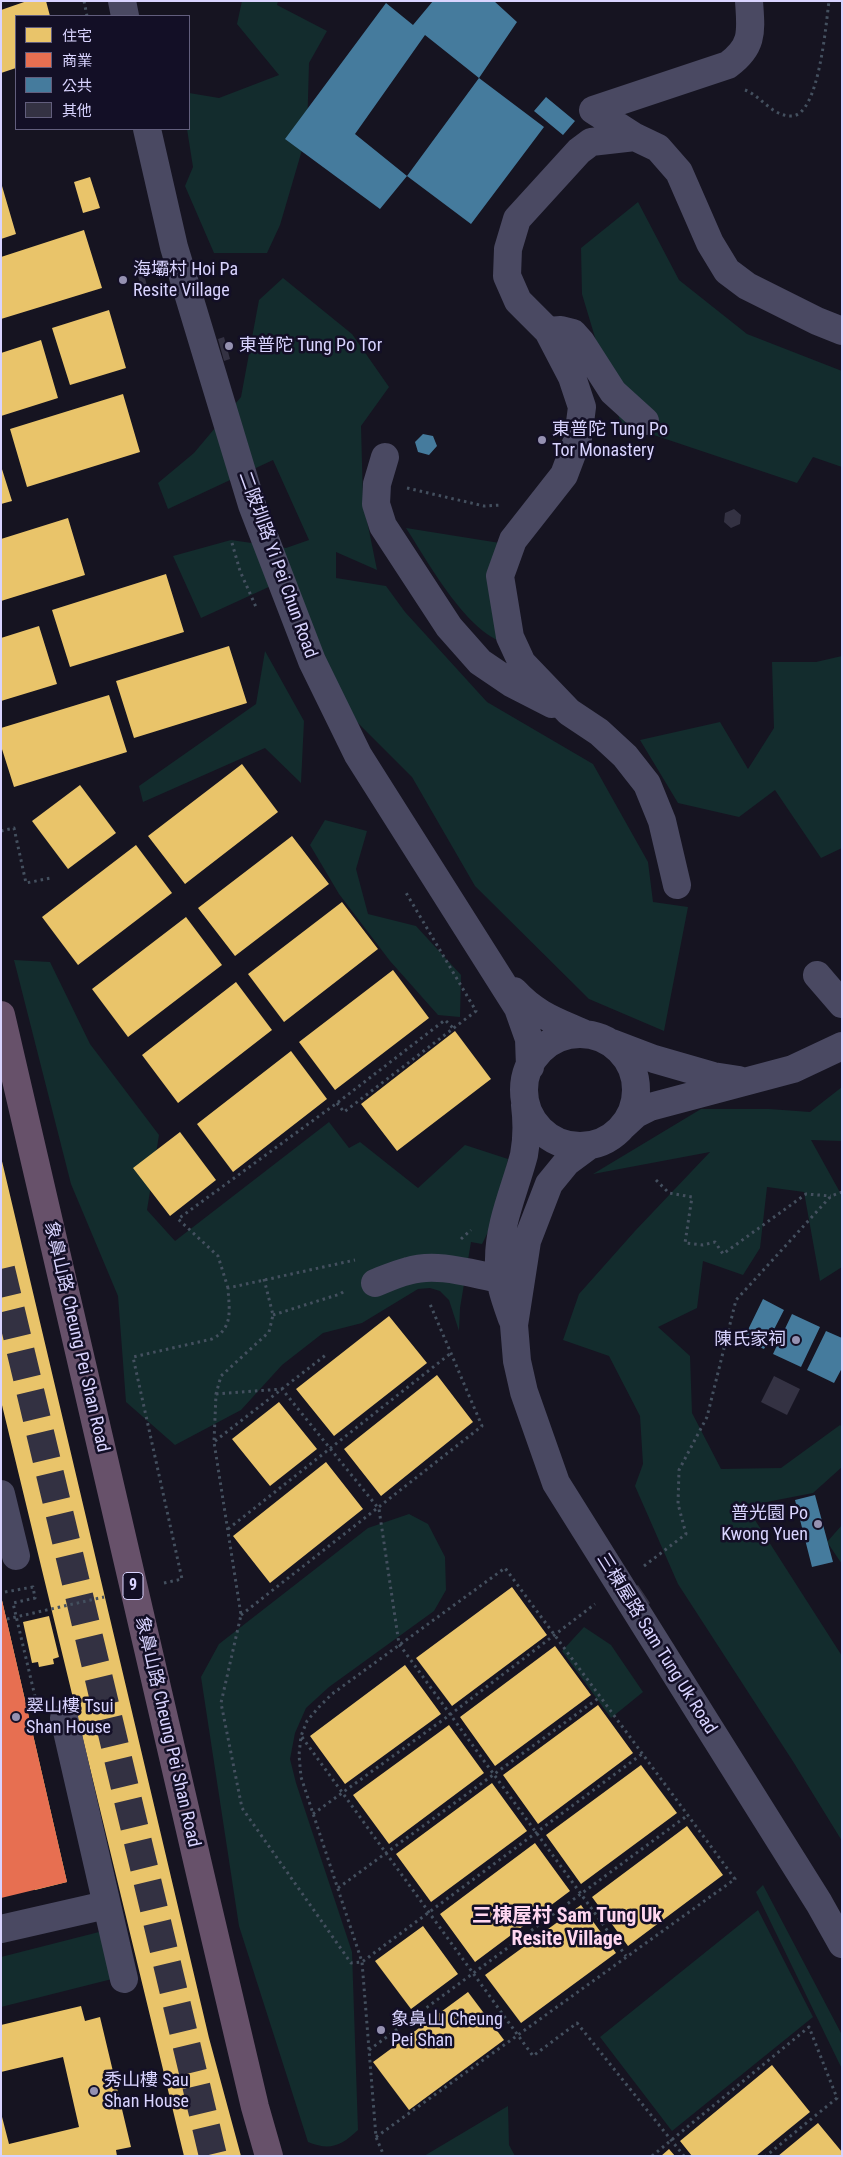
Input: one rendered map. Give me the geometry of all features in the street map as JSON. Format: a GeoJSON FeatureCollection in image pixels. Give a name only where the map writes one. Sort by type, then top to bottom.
{"type":"FeatureCollection","features":[{"type":"Feature","properties":{"kind":"highway","name":"象鼻山路 Cheung Pei Shan Road"},"geometry":{"type":"LineString","coordinates":[[1,1015],[206,1899],[269,2156]]}},
{"type":"Feature","properties":{"kind":"street"},"geometry":{"type":"LineString","coordinates":[[122,1],[125,15]]}},
{"type":"Feature","properties":{"kind":"street"},"geometry":{"type":"LineString","coordinates":[[748,1],[749,41],[741,56],[728,65],[593,110],[635,137],[658,148],[680,172],[710,243],[727,271],[755,290],[817,321],[842,331]]}},
{"type":"Feature","properties":{"kind":"street","name":"二陂圳路 Yi Pei Chun Road"},"geometry":{"type":"LineString","coordinates":[[146,130],[174,247],[252,506],[312,661],[358,755],[518,1008],[529,1040],[530,1067]]}},
{"type":"Feature","properties":{"kind":"street"},"geometry":{"type":"LineString","coordinates":[[568,712],[522,663],[510,637],[500,576],[513,540],[564,475],[578,438],[582,407],[572,377],[548,331],[518,301],[507,276],[508,249],[517,219],[579,151],[592,142],[635,137]]}},
{"type":"Feature","properties":{"kind":"street"},"geometry":{"type":"LineString","coordinates":[[548,331],[561,330],[572,333],[581,342],[613,392],[645,421]]}},
{"type":"Feature","properties":{"kind":"street"},"geometry":{"type":"LineString","coordinates":[[385,457],[377,484],[376,504],[382,526],[450,627],[480,662],[511,683],[568,712],[599,732],[625,756],[646,784],[662,821],[677,886]]}},
{"type":"Feature","properties":{"kind":"street","name":"二陂圳路 Yi Pei Chun Road"},"geometry":{"type":"LineString","coordinates":[[491,966],[525,1003],[537,1013],[555,1022],[654,1059],[713,1076],[734,1080],[759,1079]]}},
{"type":"Feature","properties":{"kind":"street"},"geometry":{"type":"LineString","coordinates":[[817,975],[842,1004]]}},
{"type":"Feature","properties":{"kind":"street"},"geometry":{"type":"LineString","coordinates":[[622,1127],[633,1107],[635,1080],[625,1057],[596,1038],[570,1035],[552,1042],[539,1052],[530,1067],[524,1088],[525,1101],[535,1124],[554,1140],[578,1146],[590,1145],[613,1136],[636,1114],[650,1107],[793,1069],[842,1046]]}},
{"type":"Feature","properties":{"kind":"street","name":"三棟屋路 Sam Tung Uk Road"},"geometry":{"type":"LineString","coordinates":[[514,1325],[501,1288],[498,1260],[501,1233],[524,1153],[526,1132],[525,1101]]}},
{"type":"Feature","properties":{"kind":"street","name":"三棟屋路 Sam Tung Uk Road"},"geometry":{"type":"LineString","coordinates":[[590,1145],[567,1162],[549,1184],[527,1241],[514,1325],[516,1355],[524,1392],[556,1483],[819,1903],[842,1944]]}},
{"type":"Feature","properties":{"kind":"street"},"geometry":{"type":"LineString","coordinates":[[375,1283],[408,1270],[420,1268],[442,1269],[500,1279]]}},
{"type":"Feature","properties":{"kind":"street"},"geometry":{"type":"LineString","coordinates":[[1,1494],[16,1556]]}},
{"type":"Feature","properties":{"kind":"street"},"geometry":{"type":"LineString","coordinates":[[64,1718],[124,1979]]}},
{"type":"Feature","properties":{"kind":"street"},"geometry":{"type":"LineString","coordinates":[[1,1929],[106,1905]]}},
{"type":"Feature","properties":{"kind":"path"},"geometry":{"type":"LineString","coordinates":[[84,1],[87,15]]}},
{"type":"Feature","properties":{"kind":"path"},"geometry":{"type":"LineString","coordinates":[[377,484],[417,489],[484,506],[541,503]]}},
{"type":"Feature","properties":{"kind":"path"},"geometry":{"type":"LineString","coordinates":[[1,831],[14,828],[26,883],[51,878]]}},
{"type":"Feature","properties":{"kind":"path"},"geometry":{"type":"LineString","coordinates":[[337,1103],[344,1112],[476,1011]]}},
{"type":"Feature","properties":{"kind":"path"},"geometry":{"type":"LineString","coordinates":[[133,1357],[212,1338],[221,1334],[227,1325],[229,1313],[228,1288],[218,1256],[178,1219],[337,1103],[446,1020],[453,1028]]}},
{"type":"Feature","properties":{"kind":"path"},"geometry":{"type":"LineString","coordinates":[[656,1180],[669,1193],[692,1196],[685,1243],[703,1246],[715,1242],[723,1254],[806,1194],[832,1196]]}},
{"type":"Feature","properties":{"kind":"path"},"geometry":{"type":"LineString","coordinates":[[686,1534],[678,1504],[679,1470],[707,1417],[736,1300],[832,1196],[842,1192]]}},
{"type":"Feature","properties":{"kind":"path"},"geometry":{"type":"LineString","coordinates":[[459,1240],[476,1226]]}},
{"type":"Feature","properties":{"kind":"path"},"geometry":{"type":"LineString","coordinates":[[228,1288],[361,1259]]}},
{"type":"Feature","properties":{"kind":"path"},"geometry":{"type":"LineString","coordinates":[[264,1279],[273,1315],[270,1332],[221,1376],[216,1394],[214,1442],[241,1615],[221,1703],[242,1808],[350,1963],[362,1962],[642,1754]]}},
{"type":"Feature","properties":{"kind":"path"},"geometry":{"type":"LineString","coordinates":[[241,1615],[379,1509],[482,1426],[430,1304]]}},
{"type":"Feature","properties":{"kind":"path"},"geometry":{"type":"LineString","coordinates":[[228,1530],[451,1353]]}},
{"type":"Feature","properties":{"kind":"path"},"geometry":{"type":"LineString","coordinates":[[214,1442],[327,1354]]}},
{"type":"Feature","properties":{"kind":"path"},"geometry":{"type":"LineString","coordinates":[[216,1394],[282,1389]]}},
{"type":"Feature","properties":{"kind":"path"},"geometry":{"type":"LineString","coordinates":[[282,1389],[379,1509],[399,1644],[626,1956]]}},
{"type":"Feature","properties":{"kind":"path"},"geometry":{"type":"LineString","coordinates":[[376,2137],[735,1879],[600,1697],[556,1634],[505,1568],[332,1694],[307,1721],[301,1736],[299,1755],[301,1777],[362,1962],[376,2137],[384,2156]]}},
{"type":"Feature","properties":{"kind":"path"},"geometry":{"type":"LineString","coordinates":[[5,1592],[33,1587],[35,1598],[13,1603],[16,1617]]}},
{"type":"Feature","properties":{"kind":"path"},"geometry":{"type":"LineString","coordinates":[[313,1814],[451,1714],[556,1634]]}},
{"type":"Feature","properties":{"kind":"path"},"geometry":{"type":"LineString","coordinates":[[338,1888],[600,1697]]}},
{"type":"Feature","properties":{"kind":"path"},"geometry":{"type":"LineString","coordinates":[[301,1736],[534,2056],[576,2023],[684,2156]]}},
{"type":"Feature","properties":{"kind":"path"},"geometry":{"type":"LineString","coordinates":[[369,2050],[688,1815]]}},
{"type":"Feature","properties":{"kind":"path"},"geometry":{"type":"LineString","coordinates":[[652,2156],[809,2028],[837,2098],[766,2156]]}},
{"type":"Feature","properties":{"kind":"green space"},"geometry":{"type":"Polygon","coordinates":[[[242,1],[278,1],[277,5],[327,31],[309,63],[307,133],[280,225],[267,253],[214,253],[185,186],[193,167],[187,130],[190,130],[190,93],[219,98],[279,75],[237,24],[242,1]]]}},
{"type":"Feature","properties":{"kind":"green space"},"geometry":{"type":"Polygon","coordinates":[[[638,202],[679,280],[747,334],[842,371],[842,467],[813,457],[797,483],[621,424],[582,294],[581,248],[638,202]]]}},
{"type":"Feature","properties":{"kind":"green space"},"geometry":{"type":"Polygon","coordinates":[[[283,278],[352,334],[389,387],[361,426],[363,501],[377,570],[336,552],[336,578],[386,586],[405,612],[487,702],[593,764],[648,862],[653,902],[688,907],[664,1031],[589,999],[475,886],[412,777],[356,721],[284,580],[201,618],[173,556],[231,540],[286,548],[309,540],[273,460],[168,509],[158,483],[194,453],[241,397],[259,300],[283,278]]]}},
{"type":"Feature","properties":{"kind":"green space"},"geometry":{"type":"Polygon","coordinates":[[[406,528],[506,544],[502,642],[474,623],[461,609],[436,575],[406,528]]]}},
{"type":"Feature","properties":{"kind":"green space"},"geometry":{"type":"Polygon","coordinates":[[[265,651],[304,721],[301,783],[265,748],[143,802],[139,786],[256,704],[265,651]]]}},
{"type":"Feature","properties":{"kind":"green space"},"geometry":{"type":"Polygon","coordinates":[[[842,656],[842,848],[821,858],[775,790],[739,817],[678,803],[640,740],[720,722],[748,769],[774,728],[772,662],[816,662],[842,656]]]}},
{"type":"Feature","properties":{"kind":"green space"},"geometry":{"type":"Polygon","coordinates":[[[325,820],[367,831],[356,869],[368,914],[416,926],[461,975],[460,1017],[438,1015],[390,961],[339,894],[310,845],[325,820]]]}},
{"type":"Feature","properties":{"kind":"green space"},"geometry":{"type":"Polygon","coordinates":[[[14,960],[50,962],[90,1044],[159,1135],[147,1210],[175,1241],[329,1122],[349,1148],[360,1142],[418,1188],[465,1145],[508,1159],[496,1216],[482,1244],[471,1242],[460,1308],[459,1331],[449,1300],[440,1291],[430,1288],[418,1289],[362,1323],[323,1333],[282,1365],[241,1410],[175,1445],[126,1402],[118,1296],[71,1184],[14,960]]]}},
{"type":"Feature","properties":{"kind":"green space"},"geometry":{"type":"Polygon","coordinates":[[[842,1087],[842,1141],[811,1140],[842,1196],[842,1267],[820,1281],[804,1192],[767,1187],[760,1248],[743,1275],[703,1261],[697,1308],[658,1327],[690,1356],[692,1413],[721,1469],[781,1468],[840,1425],[842,1427],[842,1467],[813,1493],[746,1506],[842,1656],[842,1841],[678,1584],[635,1486],[643,1464],[640,1416],[609,1356],[563,1340],[579,1294],[635,1231],[710,1152],[593,1174],[701,1109],[769,1109],[810,1112],[842,1087]]]}},
{"type":"Feature","properties":{"kind":"green space"},"geometry":{"type":"Polygon","coordinates":[[[409,1514],[428,1524],[445,1557],[446,1590],[434,1611],[329,1687],[306,1708],[295,1733],[290,1759],[296,1783],[352,1952],[358,2130],[341,2143],[323,2146],[308,2142],[239,1926],[201,1677],[219,1644],[368,1528],[409,1514]]]}},
{"type":"Feature","properties":{"kind":"green space"},"geometry":{"type":"Polygon","coordinates":[[[842,1525],[842,1564],[827,1542],[842,1525]]]}},
{"type":"Feature","properties":{"kind":"green space"},"geometry":{"type":"Polygon","coordinates":[[[584,1627],[611,1645],[643,1692],[611,1718],[562,1651],[584,1627]]]}},
{"type":"Feature","properties":{"kind":"green space"},"geometry":{"type":"Polygon","coordinates":[[[763,1885],[842,2035],[842,2069],[756,1892],[763,1885]]]}},
{"type":"Feature","properties":{"kind":"green space"},"geometry":{"type":"Polygon","coordinates":[[[758,1910],[813,2017],[672,2131],[600,2037],[758,1910]]]}},
{"type":"Feature","properties":{"kind":"green space"},"geometry":{"type":"Polygon","coordinates":[[[103,1931],[116,1978],[1,2007],[1,1957],[103,1931]]]}},
{"type":"Feature","properties":{"kind":"green space"},"geometry":{"type":"Polygon","coordinates":[[[508,2106],[509,2145],[515,2156],[424,2156],[508,2106]]]}},
{"type":"Feature","properties":{"kind":"building: 住宅"},"geometry":{"type":"Polygon","coordinates":[[[27,1],[46,1],[50,15],[15,15],[15,68],[1,73],[1,10],[27,1]]]}},
{"type":"Feature","properties":{"kind":"building: 住宅"},"geometry":{"type":"Polygon","coordinates":[[[90,177],[100,208],[83,213],[74,182],[90,177]]]}},
{"type":"Feature","properties":{"kind":"building: 住宅"},"geometry":{"type":"Polygon","coordinates":[[[1,187],[16,234],[1,239],[1,187]]]}},
{"type":"Feature","properties":{"kind":"building: 住宅"},"geometry":{"type":"Polygon","coordinates":[[[84,230],[102,288],[1,319],[1,257],[84,230]]]}},
{"type":"Feature","properties":{"kind":"building: 住宅"},"geometry":{"type":"Polygon","coordinates":[[[109,310],[126,368],[70,385],[52,328],[109,310]]]}},
{"type":"Feature","properties":{"kind":"building: 住宅"},"geometry":{"type":"Polygon","coordinates":[[[41,340],[58,398],[1,416],[1,353],[41,340]]]}},
{"type":"Feature","properties":{"kind":"building: 住宅"},"geometry":{"type":"Polygon","coordinates":[[[123,394],[140,452],[27,487],[10,429],[123,394]]]}},
{"type":"Feature","properties":{"kind":"building: 住宅"},"geometry":{"type":"Polygon","coordinates":[[[1,466],[12,501],[1,504],[1,466]]]}},
{"type":"Feature","properties":{"kind":"building: 住宅"},"geometry":{"type":"Polygon","coordinates":[[[68,518],[85,575],[1,601],[1,539],[68,518]]]}},
{"type":"Feature","properties":{"kind":"building: 住宅"},"geometry":{"type":"Polygon","coordinates":[[[166,574],[184,632],[70,667],[52,610],[166,574]]]}},
{"type":"Feature","properties":{"kind":"building: 住宅"},"geometry":{"type":"Polygon","coordinates":[[[39,626],[57,684],[1,701],[1,638],[39,626]]]}},
{"type":"Feature","properties":{"kind":"building: 住宅"},"geometry":{"type":"Polygon","coordinates":[[[229,646],[247,703],[134,738],[116,681],[229,646]]]}},
{"type":"Feature","properties":{"kind":"building: 住宅"},"geometry":{"type":"Polygon","coordinates":[[[109,695],[127,752],[14,787],[1,746],[1,728],[109,695]]]}},
{"type":"Feature","properties":{"kind":"building: 住宅"},"geometry":{"type":"Polygon","coordinates":[[[242,764],[278,812],[185,884],[148,836],[242,764]]]}},
{"type":"Feature","properties":{"kind":"building: 住宅"},"geometry":{"type":"Polygon","coordinates":[[[80,785],[116,833],[68,869],[32,821],[80,785]]]}},
{"type":"Feature","properties":{"kind":"building: 住宅"},"geometry":{"type":"Polygon","coordinates":[[[292,836],[329,884],[235,956],[198,908],[292,836]]]}},
{"type":"Feature","properties":{"kind":"building: 住宅"},"geometry":{"type":"Polygon","coordinates":[[[136,845],[172,893],[78,965],[42,917],[136,845]]]}},
{"type":"Feature","properties":{"kind":"building: 住宅"},"geometry":{"type":"Polygon","coordinates":[[[342,902],[378,949],[284,1022],[248,974],[342,902]]]}},
{"type":"Feature","properties":{"kind":"building: 住宅"},"geometry":{"type":"Polygon","coordinates":[[[186,917],[222,965],[128,1037],[92,989],[186,917]]]}},
{"type":"Feature","properties":{"kind":"building: 住宅"},"geometry":{"type":"Polygon","coordinates":[[[393,970],[429,1018],[335,1090],[299,1042],[393,970]]]}},
{"type":"Feature","properties":{"kind":"building: 住宅"},"geometry":{"type":"Polygon","coordinates":[[[236,982],[272,1030],[178,1103],[142,1055],[236,982]]]}},
{"type":"Feature","properties":{"kind":"building: 住宅"},"geometry":{"type":"Polygon","coordinates":[[[455,1031],[491,1079],[397,1151],[361,1104],[455,1031]]]}},
{"type":"Feature","properties":{"kind":"building: 住宅"},"geometry":{"type":"Polygon","coordinates":[[[291,1051],[327,1099],[233,1172],[197,1124],[291,1051]]]}},
{"type":"Feature","properties":{"kind":"building: 住宅"},"geometry":{"type":"Polygon","coordinates":[[[180,1132],[216,1180],[170,1216],[133,1168],[180,1132]]]}},
{"type":"Feature","properties":{"kind":"building: 住宅"},"geometry":{"type":"Polygon","coordinates":[[[1,1157],[209,2038],[241,2156],[184,2156],[1,1401],[1,1157]]]}},
{"type":"Feature","properties":{"kind":"building: 住宅"},"geometry":{"type":"Polygon","coordinates":[[[389,1316],[427,1363],[334,1436],[296,1389],[389,1316]]]}},
{"type":"Feature","properties":{"kind":"building: 住宅"},"geometry":{"type":"Polygon","coordinates":[[[437,1375],[473,1422],[381,1496],[344,1449],[437,1375]]]}},
{"type":"Feature","properties":{"kind":"building: 住宅"},"geometry":{"type":"Polygon","coordinates":[[[279,1402],[317,1449],[270,1486],[232,1439],[279,1402]]]}},
{"type":"Feature","properties":{"kind":"building: 住宅"},"geometry":{"type":"Polygon","coordinates":[[[326,1462],[363,1509],[270,1583],[233,1536],[326,1462]]]}},
{"type":"Feature","properties":{"kind":"building: 住宅"},"geometry":{"type":"Polygon","coordinates":[[[512,1587],[547,1635],[452,1706],[416,1658],[512,1587]]]}},
{"type":"Feature","properties":{"kind":"building: 住宅","name":"翠山樓 Tsui Shan House"},"geometry":{"type":"Polygon","coordinates":[[[1,1596],[67,1882],[35,1890],[29,1862],[12,1865],[1,1816],[1,1596]]]}},
{"type":"Feature","properties":{"kind":"building: 住宅"},"geometry":{"type":"Polygon","coordinates":[[[49,1616],[59,1657],[53,1659],[54,1664],[39,1667],[38,1662],[32,1663],[23,1622],[49,1616]]]}},
{"type":"Feature","properties":{"kind":"building: 住宅"},"geometry":{"type":"Polygon","coordinates":[[[555,1646],[591,1695],[495,1766],[460,1717],[555,1646]]]}},
{"type":"Feature","properties":{"kind":"building: 住宅"},"geometry":{"type":"Polygon","coordinates":[[[405,1665],[441,1714],[345,1784],[310,1736],[405,1665]]]}},
{"type":"Feature","properties":{"kind":"building: 住宅"},"geometry":{"type":"Polygon","coordinates":[[[598,1705],[633,1753],[538,1824],[503,1775],[598,1705]]]}},
{"type":"Feature","properties":{"kind":"building: 住宅"},"geometry":{"type":"Polygon","coordinates":[[[449,1725],[484,1773],[389,1844],[353,1795],[449,1725]]]}},
{"type":"Feature","properties":{"kind":"building: 住宅"},"geometry":{"type":"Polygon","coordinates":[[[641,1765],[677,1813],[581,1884],[546,1835],[641,1765]]]}},
{"type":"Feature","properties":{"kind":"building: 住宅"},"geometry":{"type":"Polygon","coordinates":[[[492,1783],[527,1831],[431,1902],[396,1854],[492,1783]]]}},
{"type":"Feature","properties":{"kind":"building: 住宅"},"geometry":{"type":"Polygon","coordinates":[[[687,1826],[723,1875],[628,1946],[592,1897],[687,1826]]]}},
{"type":"Feature","properties":{"kind":"building: 住宅"},"geometry":{"type":"Polygon","coordinates":[[[535,1843],[570,1891],[475,1962],[440,1914],[535,1843]]]}},
{"type":"Feature","properties":{"kind":"building: 住宅"},"geometry":{"type":"Polygon","coordinates":[[[581,1905],[616,1953],[521,2023],[485,1975],[581,1905]]]}},
{"type":"Feature","properties":{"kind":"building: 住宅"},"geometry":{"type":"Polygon","coordinates":[[[423,1926],[458,1974],[411,2009],[375,1961],[423,1926]]]}},
{"type":"Feature","properties":{"kind":"building: 住宅"},"geometry":{"type":"Polygon","coordinates":[[[468,1992],[504,2040],[409,2110],[373,2062],[468,1992]]]}},
{"type":"Feature","properties":{"kind":"building: 住宅","name":"秀山樓 Sau Shan House"},"geometry":{"type":"Polygon","coordinates":[[[81,2006],[85,2021],[100,2017],[131,2147],[116,2150],[117,2156],[1,2156],[1,2113],[9,2144],[79,2127],[63,2057],[1,2072],[1,2025],[81,2006]]]}},
{"type":"Feature","properties":{"kind":"building: 住宅"},"geometry":{"type":"Polygon","coordinates":[[[772,2065],[810,2112],[756,2156],[692,2156],[680,2141],[772,2065]]]}},
{"type":"Feature","properties":{"kind":"building: 住宅"},"geometry":{"type":"Polygon","coordinates":[[[818,2123],[842,2152],[842,2156],[778,2156],[818,2123]]]}},
{"type":"Feature","properties":{"kind":"building: 住宅"},"geometry":{"type":"Polygon","coordinates":[[[669,2149],[675,2156],[661,2156],[669,2149]]]}},
{"type":"Feature","properties":{"kind":"building: 商業","name":"翠山樓 Tsui Shan House"},"geometry":{"type":"Polygon","coordinates":[[[1,1596],[67,1882],[1,1898],[1,1596]]]}},
{"type":"Feature","properties":{"kind":"building: 公共"},"geometry":{"type":"Polygon","coordinates":[[[433,1],[494,1],[517,22],[479,78],[425,35],[355,134],[407,176],[380,209],[285,139],[386,3],[413,25],[433,1]]]}},
{"type":"Feature","properties":{"kind":"building: 公共"},"geometry":{"type":"Polygon","coordinates":[[[479,78],[544,127],[471,224],[407,176],[479,78]]]}},
{"type":"Feature","properties":{"kind":"building: 公共"},"geometry":{"type":"Polygon","coordinates":[[[546,97],[575,121],[563,135],[534,111],[546,97]]]}},
{"type":"Feature","properties":{"kind":"building: 公共"},"geometry":{"type":"Polygon","coordinates":[[[423,434],[433,436],[437,446],[429,455],[418,452],[415,442],[423,434]]]}},
{"type":"Feature","properties":{"kind":"building: 公共","name":"陳氏家祠"},"geometry":{"type":"Polygon","coordinates":[[[763,1299],[784,1310],[764,1349],[743,1340],[763,1299]]]}},
{"type":"Feature","properties":{"kind":"building: 公共","name":"陳氏家祠"},"geometry":{"type":"Polygon","coordinates":[[[792,1314],[820,1327],[801,1367],[773,1354],[792,1314]]]}},
{"type":"Feature","properties":{"kind":"building: 公共","name":"陳氏家祠"},"geometry":{"type":"Polygon","coordinates":[[[826,1331],[842,1338],[842,1368],[834,1383],[807,1370],[826,1331]]]}},
{"type":"Feature","properties":{"kind":"building: 公共"},"geometry":{"type":"Polygon","coordinates":[[[815,1495],[833,1562],[812,1567],[795,1500],[815,1495]]]}},
{"type":"Feature","properties":{"kind":"building: 其他"},"geometry":{"type":"Polygon","coordinates":[[[142,268],[148,289],[142,291],[136,269],[142,268]]]}},
{"type":"Feature","properties":{"kind":"building: 其他"},"geometry":{"type":"Polygon","coordinates":[[[224,337],[230,359],[224,361],[218,339],[224,337]]]}},
{"type":"Feature","properties":{"kind":"building: 其他"},"geometry":{"type":"Polygon","coordinates":[[[734,509],[741,515],[740,524],[731,528],[724,522],[725,513],[734,509]]]}},
{"type":"Feature","properties":{"kind":"building: 其他"},"geometry":{"type":"Polygon","coordinates":[[[774,1376],[800,1389],[787,1415],[761,1402],[774,1376]]]}},
{"type":"Feature","properties":{"kind":"building: 其他"},"geometry":{"type":"Polygon","coordinates":[[[638,1585],[650,1603],[646,1607],[633,1588],[638,1585]]]}},
{"type":"Feature","properties":{"kind":"tunnel"},"geometry":{"type":"LineString","coordinates":[[1,1269],[213,2156]]}},
{"type":"Feature","properties":{"kind":"place","name":"海壩村 Hoi Pa Resite Village"},"geometry":{"type":"Point","coordinates":[123,280]}},
{"type":"Feature","properties":{"kind":"place","name":"東普陀 Tung Po Tor"},"geometry":{"type":"Point","coordinates":[229,346]}},
{"type":"Feature","properties":{"kind":"place","name":"東普陀 Tung Po Tor Monastery"},"geometry":{"type":"Point","coordinates":[542,440]}},
{"type":"Feature","properties":{"kind":"place","name":"陳氏家祠"},"geometry":{"type":"Point","coordinates":[796,1340]}},
{"type":"Feature","properties":{"kind":"place","name":"普光園 Po Kwong Yuen"},"geometry":{"type":"Point","coordinates":[818,1524]}},
{"type":"Feature","properties":{"kind":"place","name":"翠山樓 Tsui Shan House"},"geometry":{"type":"Point","coordinates":[16,1717]}},
{"type":"Feature","properties":{"kind":"place","name":"象鼻山 Cheung Pei Shan"},"geometry":{"type":"Point","coordinates":[381,2030]}},
{"type":"Feature","properties":{"kind":"place","name":"秀山樓 Sau Shan House"},"geometry":{"type":"Point","coordinates":[94,2091]}},
{"type":"Feature","properties":{"kind":"district","name":"三棟屋村 Sam Tung Uk Resite Village"},"geometry":{"type":"Point","coordinates":[567,1928]}}]}
